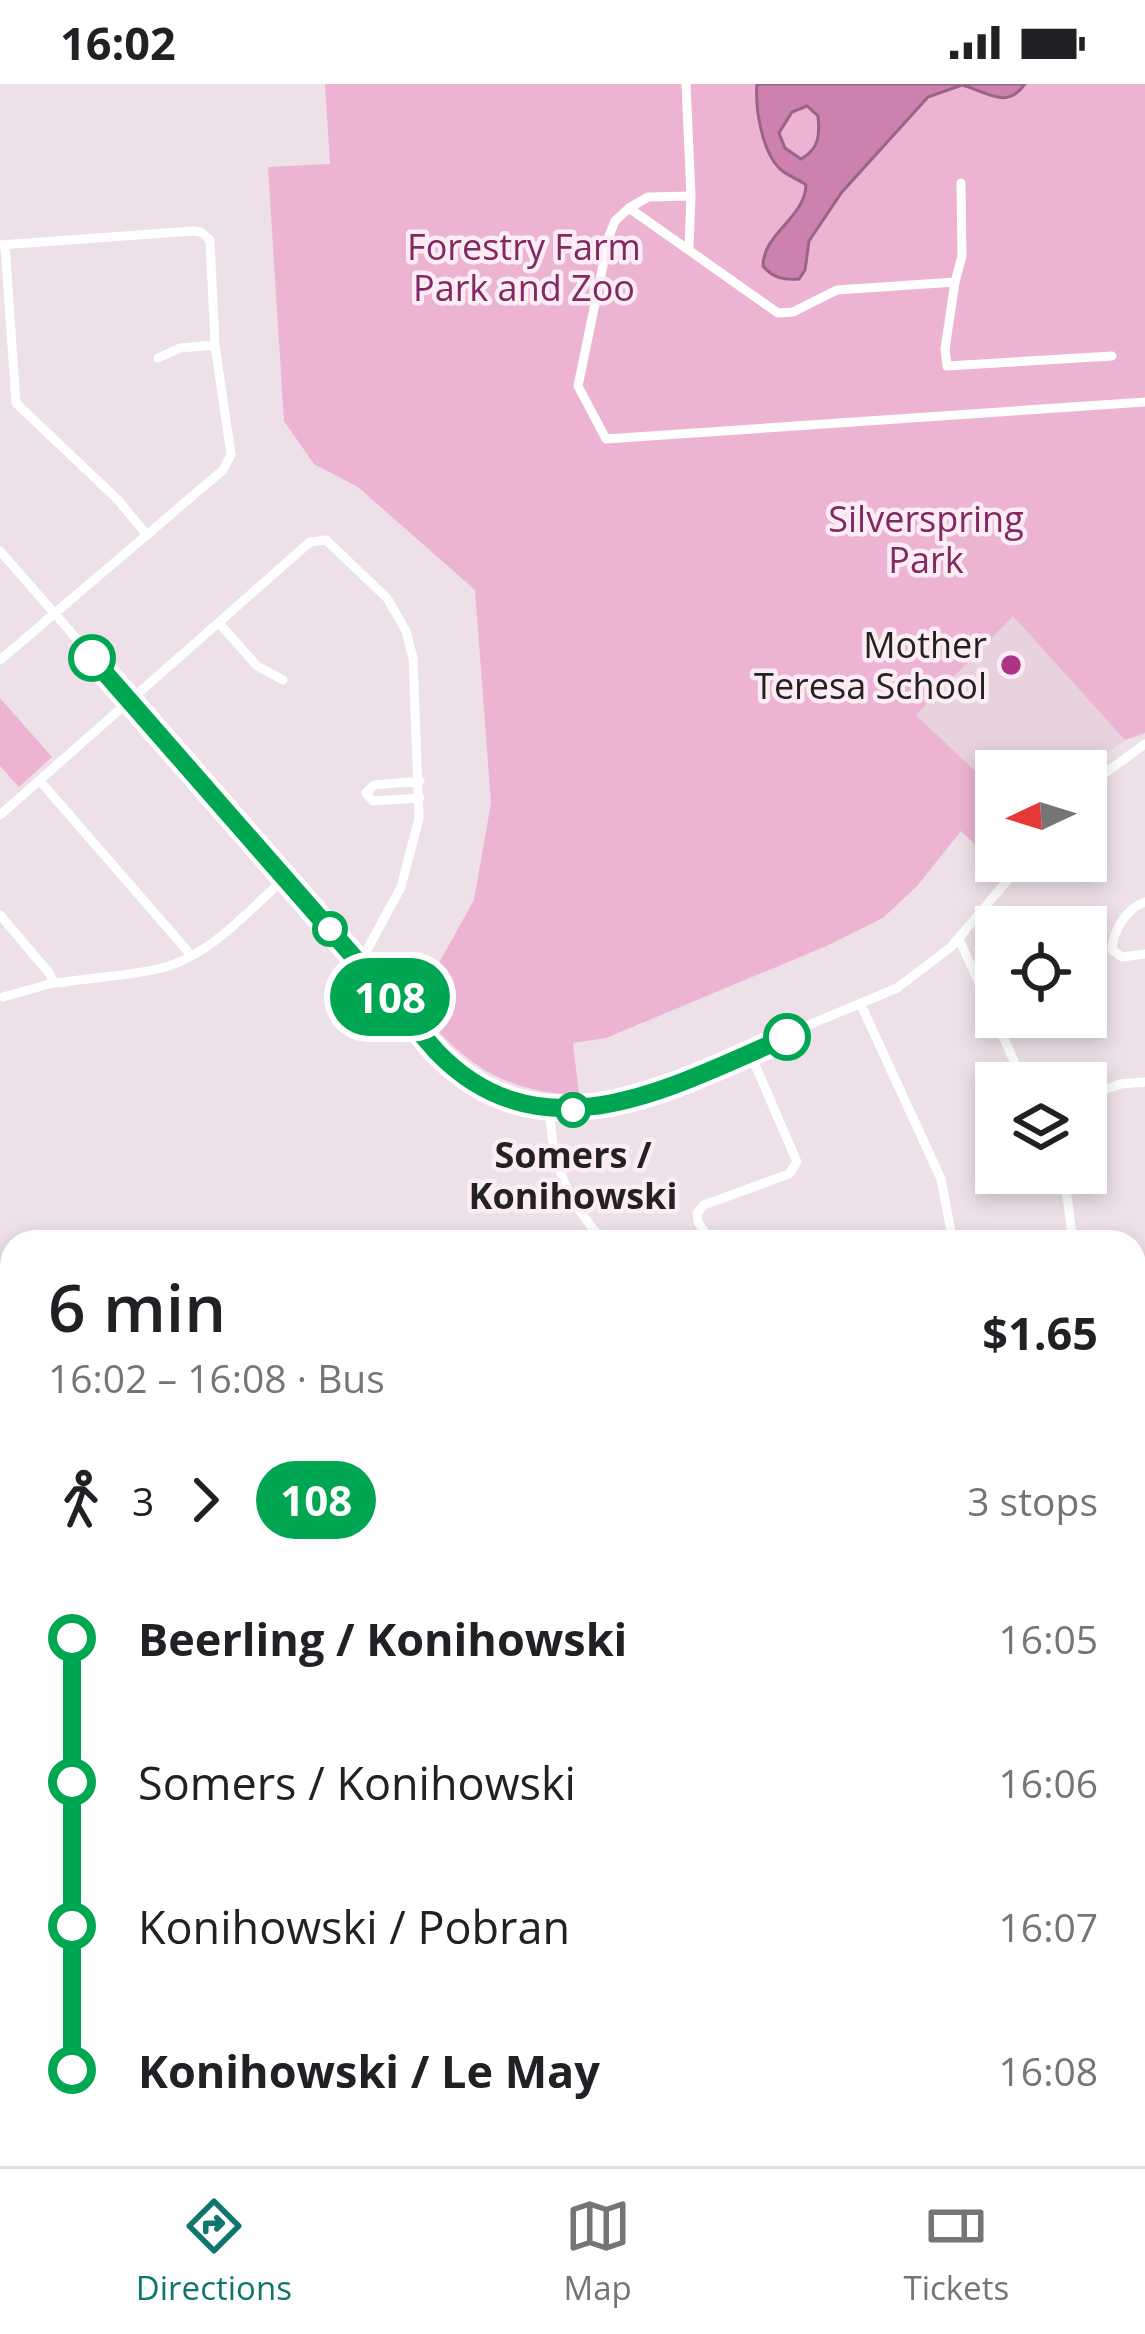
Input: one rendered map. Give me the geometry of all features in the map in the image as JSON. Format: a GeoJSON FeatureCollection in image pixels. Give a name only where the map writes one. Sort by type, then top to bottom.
{"type":"FeatureCollection","features":[{"type":"Feature","properties":{"kind":"street"},"geometry":{"type":"LineString","coordinates":[[686,84],[689,248]]}},
{"type":"Feature","properties":{"kind":"street"},"geometry":{"type":"LineString","coordinates":[[961,183],[962,256],[946,366],[1112,356]]}},
{"type":"Feature","properties":{"kind":"street"},"geometry":{"type":"LineString","coordinates":[[691,196],[648,197],[628,208],[609,236],[578,386],[606,439],[1145,402]]}},
{"type":"Feature","properties":{"kind":"street"},"geometry":{"type":"LineString","coordinates":[[628,208],[778,314],[793,312],[837,290],[955,282]]}},
{"type":"Feature","properties":{"kind":"street"},"geometry":{"type":"LineString","coordinates":[[0,660],[147,535],[229,462],[215,345],[210,240],[201,232],[2,245],[16,404],[147,535]]}},
{"type":"Feature","properties":{"kind":"street"},"geometry":{"type":"LineString","coordinates":[[158,358],[180,348],[215,345]]}},
{"type":"Feature","properties":{"kind":"street"},"geometry":{"type":"LineString","coordinates":[[0,815],[310,542],[326,539],[387,598],[406,632],[412,658],[420,798],[408,871],[360,963]]}},
{"type":"Feature","properties":{"kind":"street"},"geometry":{"type":"LineString","coordinates":[[0,551],[450,1065],[480,1087],[515,1102],[550,1110],[623,1103],[862,1005],[927,969],[1006,882]]}},
{"type":"Feature","properties":{"kind":"street"},"geometry":{"type":"LineString","coordinates":[[219,623],[257,666],[283,680]]}},
{"type":"Feature","properties":{"kind":"street"},"geometry":{"type":"LineString","coordinates":[[1107,772],[1145,744]]}},
{"type":"Feature","properties":{"kind":"street"},"geometry":{"type":"LineString","coordinates":[[40,781],[191,955]]}},
{"type":"Feature","properties":{"kind":"street"},"geometry":{"type":"LineString","coordinates":[[420,781],[374,784],[366,793],[374,802],[420,798]]}},
{"type":"Feature","properties":{"kind":"street"},"geometry":{"type":"LineString","coordinates":[[3,997],[53,983],[161,968],[191,955],[285,878]]}},
{"type":"Feature","properties":{"kind":"street"},"geometry":{"type":"LineString","coordinates":[[1145,902],[1134,906],[1113,936],[1112,950],[1122,957],[1145,954]]}},
{"type":"Feature","properties":{"kind":"street"},"geometry":{"type":"LineString","coordinates":[[0,915],[53,983]]}},
{"type":"Feature","properties":{"kind":"street"},"geometry":{"type":"LineString","coordinates":[[958,939],[1014,1062]]}},
{"type":"Feature","properties":{"kind":"street"},"geometry":{"type":"LineString","coordinates":[[862,1005],[941,1179],[951,1230]]}},
{"type":"Feature","properties":{"kind":"street"},"geometry":{"type":"LineString","coordinates":[[704,1230],[698,1213],[704,1205],[789,1174],[797,1162],[750,1052]]}},
{"type":"Feature","properties":{"kind":"street"},"geometry":{"type":"LineString","coordinates":[[1107,1089],[1145,1082]]}},
{"type":"Feature","properties":{"kind":"street"},"geometry":{"type":"LineString","coordinates":[[550,1110],[550,1139],[563,1188],[595,1230]]}},
{"type":"Feature","properties":{"kind":"street"},"geometry":{"type":"LineString","coordinates":[[1067,1194],[1071,1230]]}},
{"type":"Feature","properties":{"kind":"shaded area"},"geometry":{"type":"Polygon","coordinates":[[[757,84],[1025,84],[1003,98],[962,85],[928,97],[842,192],[809,241],[799,279],[775,276],[763,266],[770,244],[799,207],[806,185],[780,169],[769,152],[757,84]],[[807,106],[792,112],[779,133],[785,148],[801,159],[817,141],[818,116],[807,106]]]}},
{"type":"Feature","properties":{"kind":"shaded area","name":"Mother Teresa School"},"geometry":{"type":"Polygon","coordinates":[[[1013,615],[1125,740],[1107,754],[1107,750],[975,750],[975,776],[916,715],[1013,615]]]}},
{"type":"Feature","properties":{"kind":"green space"},"geometry":{"type":"Polygon","coordinates":[[[325,84],[1145,84],[1145,733],[1125,740],[1013,616],[916,715],[975,771],[975,845],[961,831],[917,886],[883,918],[606,1038],[573,1043],[579,1095],[527,1088],[468,1059],[415,1006],[474,900],[491,803],[475,590],[358,487],[314,464],[284,421],[268,167],[330,164],[325,84]]]}},
{"type":"Feature","properties":{"kind":"green space"},"geometry":{"type":"Polygon","coordinates":[[[0,698],[52,757],[19,787],[0,766],[0,698]]]}},
{"type":"Feature","properties":{"kind":"bus line","name":"108"},"geometry":{"type":"LineString","coordinates":[[92,658],[437,1052],[480,1087],[550,1110],[589,1109],[623,1103],[787,1037]]}},
{"type":"Feature","properties":{"kind":"place","name":"Mother Teresa School"},"geometry":{"type":"Point","coordinates":[1011,665]}},
{"type":"Feature","properties":{"kind":"place","name":"Somers / Konihowski"},"geometry":{"type":"Point","coordinates":[573,1110]}},
{"type":"Feature","properties":{"kind":"park label","name":"Forestry Farm Park and Zoo"},"geometry":{"type":"Point","coordinates":[524,266]}},
{"type":"Feature","properties":{"kind":"park label","name":"Silverspring Park"},"geometry":{"type":"Point","coordinates":[926,538]}}]}
